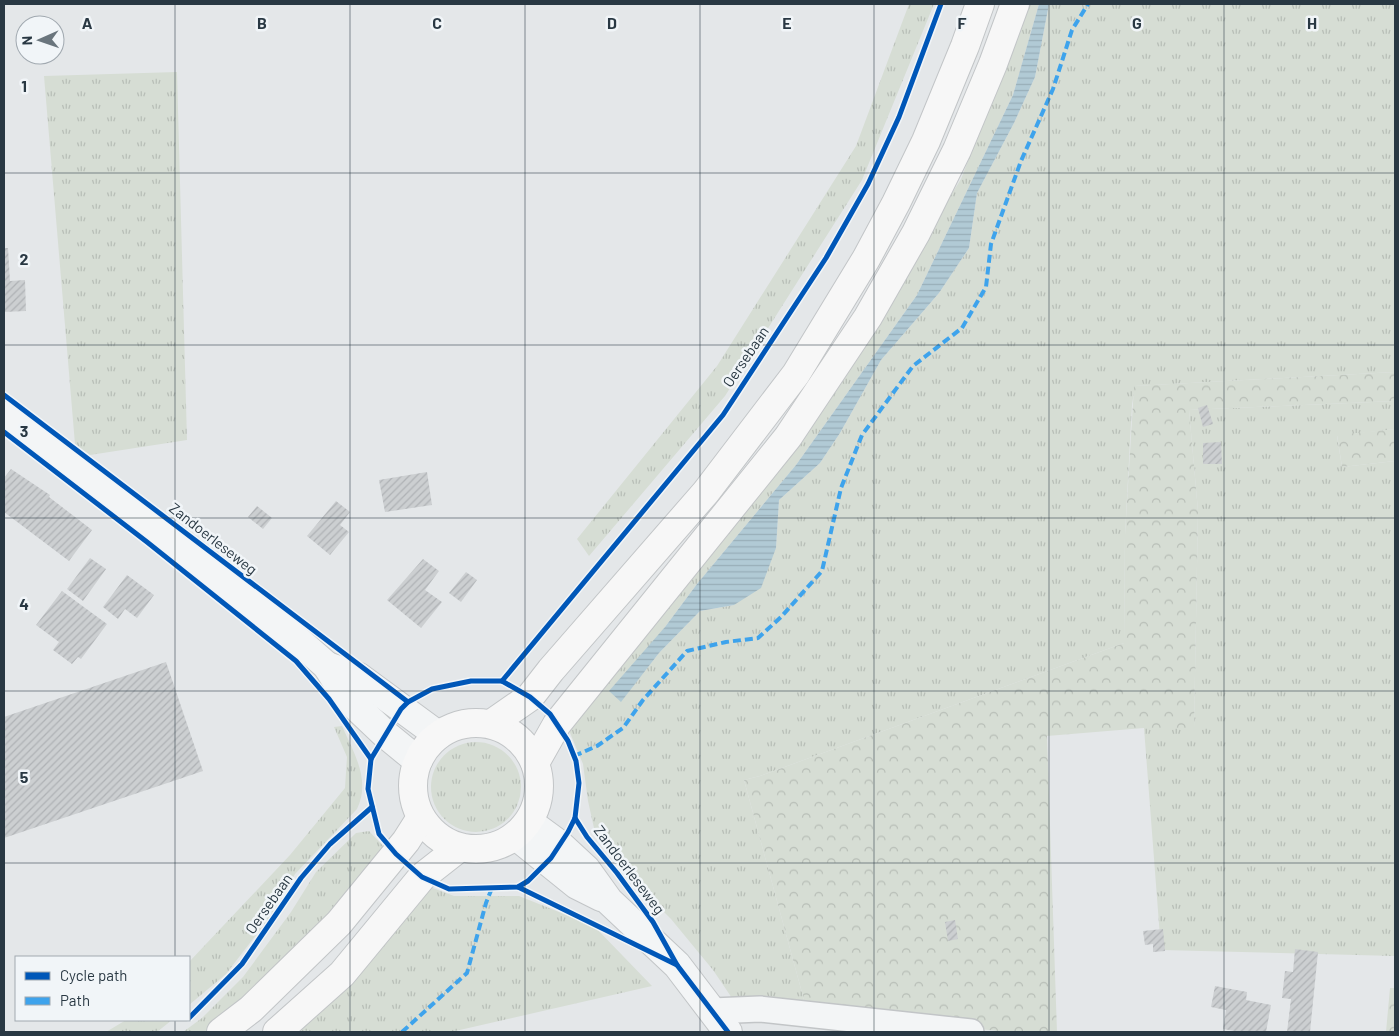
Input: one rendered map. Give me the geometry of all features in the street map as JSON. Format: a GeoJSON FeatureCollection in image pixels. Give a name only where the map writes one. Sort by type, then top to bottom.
{"type":"FeatureCollection","features":[{"type":"Feature","properties":{"kind":"main road"},"geometry":{"type":"LineString","coordinates":[[491,724],[530,697],[550,670],[706,492],[796,374],[866,259],[896,203],[926,141],[980,4]]}},
{"type":"Feature","properties":{"kind":"main road"},"geometry":{"type":"LineString","coordinates":[[535,763],[557,724],[788,437],[868,317],[916,233],[957,150],[994,64],[1015,4]]}},
{"type":"Feature","properties":{"kind":"main road"},"geometry":{"type":"LineString","coordinates":[[473,722],[491,724],[510,732],[525,746],[535,763],[539,778],[536,808],[522,829],[498,846],[479,850],[459,848],[440,839],[420,819],[412,786],[415,766],[425,748],[438,735],[454,726],[473,722]]}},
{"type":"Feature","properties":{"kind":"main road"},"geometry":{"type":"LineString","coordinates":[[221,1032],[251,1009],[339,923],[406,841],[420,819]]}},
{"type":"Feature","properties":{"kind":"main road"},"geometry":{"type":"LineString","coordinates":[[278,1032],[342,974],[422,876],[459,848]]}},
{"type":"Feature","properties":{"kind":"street","name":"Zandoerleseweg"},"geometry":{"type":"LineString","coordinates":[[4,415],[294,637],[327,666],[347,698],[385,734],[418,761]]}},
{"type":"Feature","properties":{"kind":"street","name":"Zandoerleseweg"},"geometry":{"type":"LineString","coordinates":[[327,666],[359,677],[438,735]]}},
{"type":"Feature","properties":{"kind":"street","name":"Zandoerleseweg"},"geometry":{"type":"LineString","coordinates":[[522,829],[577,885],[609,901],[676,965],[728,1032]]}},
{"type":"Feature","properties":{"kind":"street"},"geometry":{"type":"LineString","coordinates":[[712,1011],[760,1009],[971,1032]]}},
{"type":"Feature","properties":{"kind":"green space"},"geometry":{"type":"Polygon","coordinates":[[[909,4],[934,4],[862,180],[725,396],[589,556],[577,539],[717,366],[856,146],[909,4]]]}},
{"type":"Feature","properties":{"kind":"green space"},"geometry":{"type":"Polygon","coordinates":[[[1029,4],[1039,4],[1013,95],[917,295],[796,465],[697,584],[665,627],[621,701],[659,653],[700,611],[734,605],[776,548],[779,500],[820,463],[840,433],[881,360],[939,293],[969,248],[977,193],[1014,123],[1035,77],[1049,4],[1395,4],[1395,372],[1135,386],[1132,405],[1125,535],[1124,643],[760,776],[744,780],[807,1011],[736,1004],[713,970],[671,919],[617,865],[594,828],[583,764],[568,728],[810,420],[961,179],[1029,4]]]}},
{"type":"Feature","properties":{"kind":"green space"},"geometry":{"type":"Polygon","coordinates":[[[177,72],[187,440],[90,455],[75,444],[44,76],[177,72]]]}},
{"type":"Feature","properties":{"kind":"green space"},"geometry":{"type":"Polygon","coordinates":[[[1395,372],[1395,401],[1189,410],[1198,511],[1194,728],[1144,728],[1047,736],[1057,1032],[1008,1032],[807,1011],[744,780],[760,776],[1124,643],[1125,535],[1134,386],[1395,372]]]}},
{"type":"Feature","properties":{"kind":"green space"},"geometry":{"type":"Polygon","coordinates":[[[1395,401],[1395,429],[1337,436],[1342,467],[1395,461],[1395,956],[1161,950],[1144,728],[1194,728],[1198,511],[1189,410],[1395,401]]]}},
{"type":"Feature","properties":{"kind":"green space"},"geometry":{"type":"Polygon","coordinates":[[[1395,429],[1395,461],[1342,467],[1337,435],[1395,429]]]}},
{"type":"Feature","properties":{"kind":"green space"},"geometry":{"type":"Polygon","coordinates":[[[342,726],[356,756],[362,777],[361,798],[357,809],[295,874],[269,918],[226,974],[190,1004],[190,961],[290,855],[345,788],[347,757],[334,727],[342,726]]]}},
{"type":"Feature","properties":{"kind":"green space"},"geometry":{"type":"Polygon","coordinates":[[[476,742],[493,745],[508,755],[518,770],[521,787],[518,804],[508,819],[493,829],[476,832],[459,829],[444,819],[434,804],[431,787],[434,770],[444,755],[459,745],[476,742]]]}},
{"type":"Feature","properties":{"kind":"green space"},"geometry":{"type":"Polygon","coordinates":[[[369,831],[387,850],[311,937],[232,1011],[204,1032],[183,1032],[202,1018],[243,977],[291,912],[316,872],[356,833],[369,831]]]}},
{"type":"Feature","properties":{"kind":"green space"},"geometry":{"type":"Polygon","coordinates":[[[430,887],[454,896],[519,896],[594,926],[652,986],[451,1032],[291,1032],[430,887]]]}},
{"type":"Feature","properties":{"kind":"green space"},"geometry":{"type":"Polygon","coordinates":[[[1390,988],[1395,988],[1395,1032],[1386,1032],[1390,988]]]}},
{"type":"Feature","properties":{"kind":"green space"},"geometry":{"type":"Polygon","coordinates":[[[124,1021],[171,1021],[157,1032],[106,1032],[124,1021]]]}},
{"type":"Feature","properties":{"kind":"water"},"geometry":{"type":"Polygon","coordinates":[[[1039,4],[1049,4],[1035,77],[1014,123],[977,193],[969,248],[939,293],[881,360],[840,433],[820,463],[779,500],[776,548],[761,588],[734,605],[700,611],[659,653],[621,702],[609,691],[665,627],[697,584],[796,465],[917,295],[1013,95],[1039,4]]]}},
{"type":"Feature","properties":{"kind":"building"},"geometry":{"type":"Polygon","coordinates":[[[4,248],[8,248],[10,281],[25,280],[26,311],[4,312],[4,248]]]}},
{"type":"Feature","properties":{"kind":"building"},"geometry":{"type":"Polygon","coordinates":[[[1207,405],[1213,424],[1203,427],[1198,408],[1207,405]]]}},
{"type":"Feature","properties":{"kind":"building"},"geometry":{"type":"Polygon","coordinates":[[[1221,442],[1222,464],[1203,464],[1203,443],[1221,442]]]}},
{"type":"Feature","properties":{"kind":"building"},"geometry":{"type":"Polygon","coordinates":[[[11,469],[50,495],[49,497],[92,530],[69,561],[4,512],[4,478],[11,469]]]}},
{"type":"Feature","properties":{"kind":"building"},"geometry":{"type":"Polygon","coordinates":[[[427,472],[432,505],[385,512],[379,480],[427,472]]]}},
{"type":"Feature","properties":{"kind":"building"},"geometry":{"type":"Polygon","coordinates":[[[336,501],[350,512],[340,525],[349,532],[330,555],[307,536],[336,501]]]}},
{"type":"Feature","properties":{"kind":"building"},"geometry":{"type":"Polygon","coordinates":[[[257,506],[272,518],[263,529],[248,517],[257,506]]]}},
{"type":"Feature","properties":{"kind":"building"},"geometry":{"type":"Polygon","coordinates":[[[90,558],[106,569],[83,601],[67,589],[90,558]]]}},
{"type":"Feature","properties":{"kind":"building"},"geometry":{"type":"Polygon","coordinates":[[[423,559],[439,571],[425,590],[442,602],[421,628],[387,600],[423,559]]]}},
{"type":"Feature","properties":{"kind":"building"},"geometry":{"type":"Polygon","coordinates":[[[466,572],[477,580],[461,602],[449,593],[466,572]]]}},
{"type":"Feature","properties":{"kind":"building"},"geometry":{"type":"Polygon","coordinates":[[[127,575],[154,595],[137,618],[125,609],[118,619],[103,607],[127,575]]]}},
{"type":"Feature","properties":{"kind":"building"},"geometry":{"type":"Polygon","coordinates":[[[62,591],[107,624],[81,659],[78,657],[72,664],[53,650],[59,642],[36,625],[62,591]]]}},
{"type":"Feature","properties":{"kind":"building"},"geometry":{"type":"Polygon","coordinates":[[[166,662],[203,771],[4,838],[4,717],[166,662]]]}},
{"type":"Feature","properties":{"kind":"building"},"geometry":{"type":"Polygon","coordinates":[[[955,920],[958,939],[948,941],[945,922],[955,920]]]}},
{"type":"Feature","properties":{"kind":"building"},"geometry":{"type":"Polygon","coordinates":[[[1163,929],[1165,951],[1153,952],[1153,944],[1145,945],[1143,931],[1163,929]]]}},
{"type":"Feature","properties":{"kind":"building"},"geometry":{"type":"Polygon","coordinates":[[[1295,949],[1318,952],[1310,1032],[1287,1032],[1291,999],[1282,998],[1285,971],[1293,972],[1295,949]]]}},
{"type":"Feature","properties":{"kind":"building"},"geometry":{"type":"Polygon","coordinates":[[[1215,986],[1247,992],[1246,1000],[1271,1005],[1266,1032],[1241,1032],[1223,1029],[1226,1010],[1211,1007],[1215,986]]]}},
{"type":"Feature","properties":{"kind":"marked path"},"geometry":{"type":"LineString","coordinates":[[574,756],[597,746],[623,728],[643,700],[687,651],[726,642],[758,638],[781,617],[822,571],[841,488],[862,435],[913,366],[962,328],[986,287],[991,244],[1021,161],[1053,89],[1072,30],[1088,4]]}},
{"type":"Feature","properties":{"kind":"marked path"},"geometry":{"type":"LineString","coordinates":[[402,1032],[467,973],[486,903],[492,888]]}},
{"type":"Feature","properties":{"kind":"cycle path","name":"Oersebaan"},"geometry":{"type":"LineString","coordinates":[[502,681],[723,415],[826,258],[868,184],[899,117],[941,4]]}},
{"type":"Feature","properties":{"kind":"cycle path"},"geometry":{"type":"LineString","coordinates":[[4,395],[408,702]]}},
{"type":"Feature","properties":{"kind":"cycle path"},"geometry":{"type":"LineString","coordinates":[[4,432],[147,542],[296,661],[329,699],[371,759]]}},
{"type":"Feature","properties":{"kind":"cycle path"},"geometry":{"type":"LineString","coordinates":[[471,681],[502,681],[530,697],[550,714],[568,741],[576,761],[579,783],[575,818],[551,858],[528,881],[518,887],[449,889],[422,877],[396,854],[379,834],[368,789],[371,759],[401,709],[408,702],[432,689],[471,681]]}},
{"type":"Feature","properties":{"kind":"cycle path","name":"Oersebaan"},"geometry":{"type":"LineString","coordinates":[[190,1017],[242,964],[301,878],[330,844],[372,807]]}},
{"type":"Feature","properties":{"kind":"cycle path"},"geometry":{"type":"LineString","coordinates":[[575,818],[587,837],[617,873],[653,922],[677,965],[728,1032]]}},
{"type":"Feature","properties":{"kind":"cycle path"},"geometry":{"type":"LineString","coordinates":[[518,887],[677,965]]}}]}
